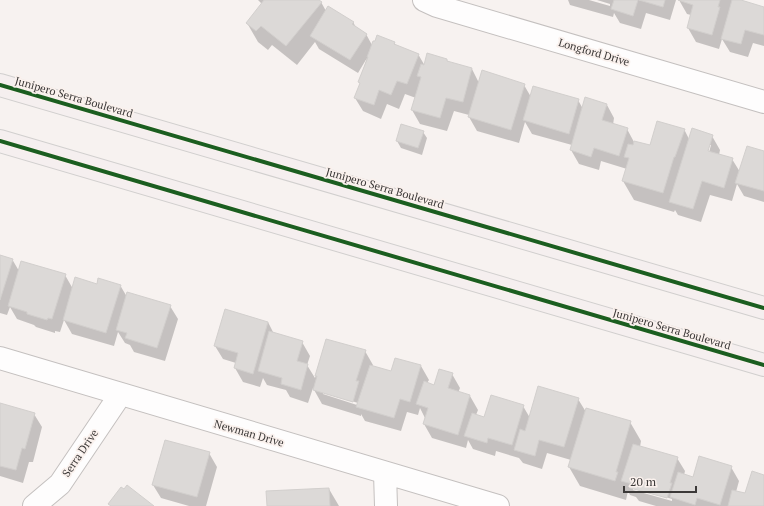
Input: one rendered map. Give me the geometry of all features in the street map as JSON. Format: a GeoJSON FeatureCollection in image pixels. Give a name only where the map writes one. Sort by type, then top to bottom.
{"type":"FeatureCollection","features":[{"type":"Feature","properties":{"kind":"main road","name":"Junipero Serra Boulevard"},"geometry":{"type":"LineString","coordinates":[[0,85],[764,308]]}},
{"type":"Feature","properties":{"kind":"main road","name":"Junipero Serra Boulevard"},"geometry":{"type":"LineString","coordinates":[[0,141],[764,365]]}},
{"type":"Feature","properties":{"kind":"street","name":"Longford Drive"},"geometry":{"type":"LineString","coordinates":[[424,0],[437,6],[764,102]]}},
{"type":"Feature","properties":{"kind":"street","name":"Newman Drive"},"geometry":{"type":"LineString","coordinates":[[0,358],[120,395],[498,506]]}},
{"type":"Feature","properties":{"kind":"street","name":"Serra Drive"},"geometry":{"type":"LineString","coordinates":[[34,506],[60,484],[120,395]]}},
{"type":"Feature","properties":{"kind":"street"},"geometry":{"type":"LineString","coordinates":[[384,472],[386,506]]}},
{"type":"Feature","properties":{"kind":"building"},"geometry":{"type":"Polygon","coordinates":[[[264,0],[319,0],[322,2],[286,46],[261,26],[256,31],[246,23],[264,0]]]}},
{"type":"Feature","properties":{"kind":"building"},"geometry":{"type":"Polygon","coordinates":[[[614,0],[638,0],[633,16],[611,9],[614,0]]]}},
{"type":"Feature","properties":{"kind":"building"},"geometry":{"type":"Polygon","coordinates":[[[639,0],[665,0],[663,7],[639,0]]]}},
{"type":"Feature","properties":{"kind":"building"},"geometry":{"type":"Polygon","coordinates":[[[678,0],[720,0],[718,7],[720,7],[712,35],[687,28],[693,5],[678,0]]]}},
{"type":"Feature","properties":{"kind":"building"},"geometry":{"type":"Polygon","coordinates":[[[732,0],[741,0],[764,7],[764,35],[745,30],[741,44],[721,39],[732,0]]]}},
{"type":"Feature","properties":{"kind":"building"},"geometry":{"type":"Polygon","coordinates":[[[328,6],[354,22],[352,24],[367,34],[350,60],[310,36],[328,6]]]}},
{"type":"Feature","properties":{"kind":"building"},"geometry":{"type":"Polygon","coordinates":[[[377,35],[419,54],[407,84],[397,81],[391,95],[379,90],[374,105],[354,98],[367,57],[377,35]]]}},
{"type":"Feature","properties":{"kind":"building"},"geometry":{"type":"Polygon","coordinates":[[[427,53],[447,59],[447,61],[472,68],[463,102],[446,98],[440,118],[411,110],[421,77],[417,76],[421,64],[424,65],[427,53]]]}},
{"type":"Feature","properties":{"kind":"building"},"geometry":{"type":"Polygon","coordinates":[[[482,70],[525,84],[511,130],[468,117],[482,70]]]}},
{"type":"Feature","properties":{"kind":"building"},"geometry":{"type":"Polygon","coordinates":[[[533,86],[579,99],[569,134],[523,120],[533,86]]]}},
{"type":"Feature","properties":{"kind":"building"},"geometry":{"type":"Polygon","coordinates":[[[585,97],[607,104],[602,120],[628,128],[619,156],[594,148],[591,157],[570,150],[585,97]]]}},
{"type":"Feature","properties":{"kind":"building"},"geometry":{"type":"Polygon","coordinates":[[[657,121],[685,129],[674,157],[663,193],[622,181],[629,158],[624,157],[628,144],[633,145],[634,141],[650,145],[657,121]]]}},
{"type":"Feature","properties":{"kind":"building"},"geometry":{"type":"Polygon","coordinates":[[[401,124],[424,131],[418,148],[396,141],[401,124]]]}},
{"type":"Feature","properties":{"kind":"building"},"geometry":{"type":"Polygon","coordinates":[[[692,128],[713,135],[708,151],[733,158],[724,188],[702,181],[693,209],[669,202],[692,128]]]}},
{"type":"Feature","properties":{"kind":"building"},"geometry":{"type":"Polygon","coordinates":[[[747,146],[764,151],[764,191],[735,183],[747,146]]]}},
{"type":"Feature","properties":{"kind":"building"},"geometry":{"type":"Polygon","coordinates":[[[0,255],[13,259],[0,300],[0,255]]]}},
{"type":"Feature","properties":{"kind":"building"},"geometry":{"type":"Polygon","coordinates":[[[21,261],[66,274],[52,319],[48,318],[47,320],[8,306],[21,261]]]}},
{"type":"Feature","properties":{"kind":"building"},"geometry":{"type":"Polygon","coordinates":[[[75,277],[97,284],[98,278],[121,285],[106,333],[63,320],[75,277]]]}},
{"type":"Feature","properties":{"kind":"building"},"geometry":{"type":"Polygon","coordinates":[[[127,292],[171,305],[157,348],[125,338],[127,333],[116,330],[127,292]]]}},
{"type":"Feature","properties":{"kind":"building"},"geometry":{"type":"Polygon","coordinates":[[[225,309],[268,322],[253,374],[234,368],[238,353],[214,346],[225,309]]]}},
{"type":"Feature","properties":{"kind":"building"},"geometry":{"type":"Polygon","coordinates":[[[269,331],[303,341],[297,361],[308,364],[301,390],[281,384],[282,378],[258,371],[269,331]]]}},
{"type":"Feature","properties":{"kind":"building"},"geometry":{"type":"Polygon","coordinates":[[[326,339],[366,350],[356,381],[359,381],[353,402],[313,390],[317,376],[315,376],[326,339]]]}},
{"type":"Feature","properties":{"kind":"building"},"geometry":{"type":"Polygon","coordinates":[[[395,358],[421,365],[410,402],[400,399],[394,418],[356,407],[370,365],[391,371],[395,358]]]}},
{"type":"Feature","properties":{"kind":"building"},"geometry":{"type":"Polygon","coordinates":[[[439,369],[453,373],[448,388],[470,395],[458,435],[423,424],[428,408],[416,404],[424,381],[434,385],[439,369]]]}},
{"type":"Feature","properties":{"kind":"building"},"geometry":{"type":"Polygon","coordinates":[[[538,386],[579,398],[564,447],[539,440],[535,456],[514,450],[520,429],[525,431],[538,386]]]}},
{"type":"Feature","properties":{"kind":"building"},"geometry":{"type":"Polygon","coordinates":[[[491,395],[524,405],[512,445],[488,438],[487,443],[464,436],[472,413],[484,417],[491,395]]]}},
{"type":"Feature","properties":{"kind":"building"},"geometry":{"type":"Polygon","coordinates":[[[0,403],[35,413],[25,449],[22,448],[16,470],[0,466],[0,403]]]}},
{"type":"Feature","properties":{"kind":"building"},"geometry":{"type":"Polygon","coordinates":[[[586,408],[631,421],[616,472],[618,472],[615,481],[568,467],[586,408]]]}},
{"type":"Feature","properties":{"kind":"building"},"geometry":{"type":"Polygon","coordinates":[[[165,440],[210,452],[197,497],[152,485],[165,440]]]}},
{"type":"Feature","properties":{"kind":"building"},"geometry":{"type":"Polygon","coordinates":[[[633,444],[678,457],[667,498],[630,488],[632,484],[621,481],[633,444]]]}},
{"type":"Feature","properties":{"kind":"building"},"geometry":{"type":"Polygon","coordinates":[[[699,456],[732,466],[720,505],[697,498],[695,505],[670,497],[678,472],[693,477],[699,456]]]}},
{"type":"Feature","properties":{"kind":"building"},"geometry":{"type":"Polygon","coordinates":[[[752,471],[764,475],[764,506],[728,506],[732,490],[745,493],[752,471]]]}},
{"type":"Feature","properties":{"kind":"building"},"geometry":{"type":"Polygon","coordinates":[[[127,485],[154,506],[111,506],[108,504],[121,487],[124,489],[127,485]]]}},
{"type":"Feature","properties":{"kind":"building"},"geometry":{"type":"Polygon","coordinates":[[[329,488],[330,506],[267,506],[266,491],[329,488]]]}},
{"type":"Feature","properties":{"kind":"cycle path"},"geometry":{"type":"LineString","coordinates":[[0,85],[764,308]]}},
{"type":"Feature","properties":{"kind":"cycle path"},"geometry":{"type":"LineString","coordinates":[[0,141],[764,365]]}}]}
